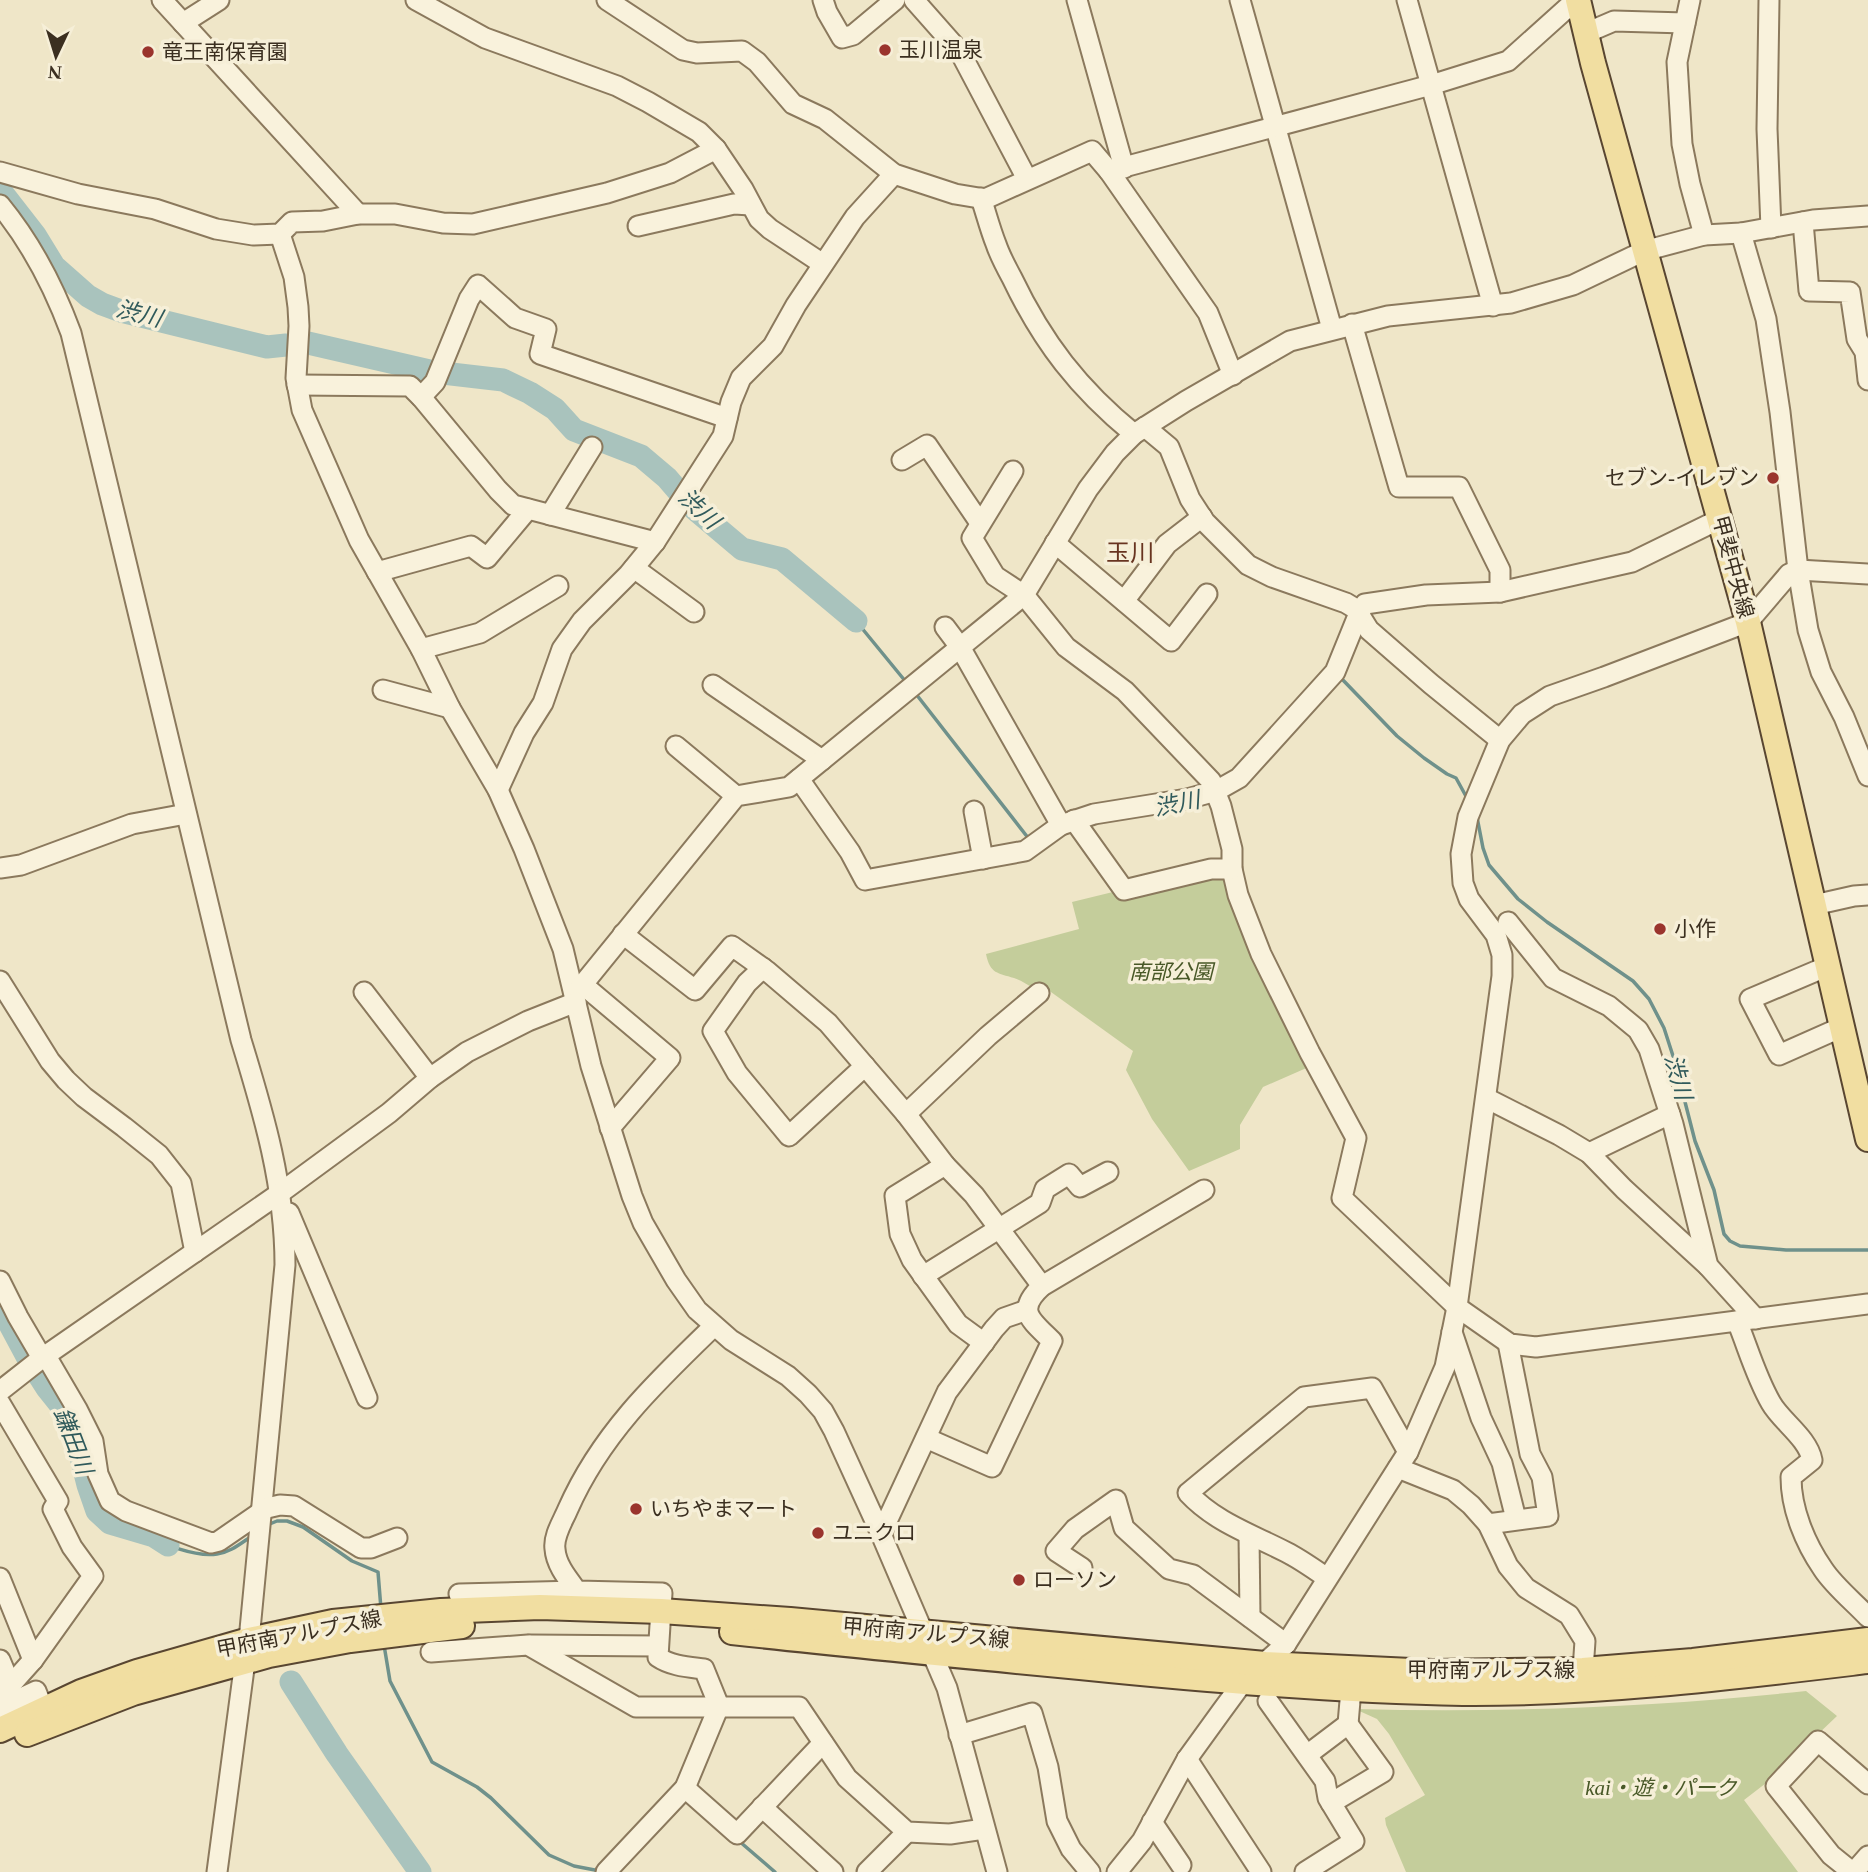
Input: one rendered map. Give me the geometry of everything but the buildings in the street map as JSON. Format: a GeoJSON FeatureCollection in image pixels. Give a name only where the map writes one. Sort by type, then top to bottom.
{"type":"FeatureCollection","features":[{"type":"Feature","properties":{"kind":"main road","name":"甲斐中央線"},"geometry":{"type":"LineString","coordinates":[[1577,0],[1748,622],[1868,1139]]}},
{"type":"Feature","properties":{"kind":"main road","name":"甲府南アルプス線"},"geometry":{"type":"LineString","coordinates":[[0,1746],[81,1692],[137,1672],[247,1651],[333,1622],[428,1612],[540,1607],[659,1628],[790,1620],[929,1643],[1243,1682],[1465,1693],[1587,1689],[1701,1681],[1868,1661]]}},
{"type":"Feature","properties":{"kind":"main road","name":"甲府南アルプス線"},"geometry":{"type":"LineString","coordinates":[[929,1643],[1433,1672],[1583,1671],[1868,1640]]}},
{"type":"Feature","properties":{"kind":"main road","name":"甲府南アルプス線"},"geometry":{"type":"LineString","coordinates":[[0,1730],[46,1717]]}},
{"type":"Feature","properties":{"kind":"street"},"geometry":{"type":"LineString","coordinates":[[162,0],[358,215]]}},
{"type":"Feature","properties":{"kind":"street"},"geometry":{"type":"LineString","coordinates":[[417,0],[485,38],[617,86],[699,132],[716,149],[759,219],[823,264]]}},
{"type":"Feature","properties":{"kind":"street"},"geometry":{"type":"LineString","coordinates":[[607,0],[683,50],[697,53],[742,51],[757,62],[793,104],[825,119],[894,174],[955,194],[985,199],[1092,151],[1117,170]]}},
{"type":"Feature","properties":{"kind":"street"},"geometry":{"type":"LineString","coordinates":[[823,0],[842,38],[853,35],[895,0]]}},
{"type":"Feature","properties":{"kind":"street"},"geometry":{"type":"LineString","coordinates":[[914,0],[960,52],[1027,179]]}},
{"type":"Feature","properties":{"kind":"street"},"geometry":{"type":"LineString","coordinates":[[1077,0],[1117,170],[1208,313],[1233,375]]}},
{"type":"Feature","properties":{"kind":"street"},"geometry":{"type":"LineString","coordinates":[[1240,0],[1332,329]]}},
{"type":"Feature","properties":{"kind":"street"},"geometry":{"type":"LineString","coordinates":[[1407,0],[1493,306]]}},
{"type":"Feature","properties":{"kind":"street"},"geometry":{"type":"LineString","coordinates":[[1117,170],[1431,85],[1508,61],[1577,0]]}},
{"type":"Feature","properties":{"kind":"street"},"geometry":{"type":"LineString","coordinates":[[1690,0],[1677,62],[1682,144],[1704,235]]}},
{"type":"Feature","properties":{"kind":"street"},"geometry":{"type":"LineString","coordinates":[[1769,0],[1767,129],[1771,228]]}},
{"type":"Feature","properties":{"kind":"street"},"geometry":{"type":"LineString","coordinates":[[183,23],[211,2]]}},
{"type":"Feature","properties":{"kind":"street"},"geometry":{"type":"LineString","coordinates":[[1586,33],[1614,21],[1685,23]]}},
{"type":"Feature","properties":{"kind":"street"},"geometry":{"type":"LineString","coordinates":[[0,172],[78,194],[155,209],[216,229],[253,235],[280,234],[292,222],[323,221],[358,215],[395,214],[443,223],[473,224],[607,193],[670,173],[716,149]]}},
{"type":"Feature","properties":{"kind":"street"},"geometry":{"type":"LineString","coordinates":[[498,790],[524,733],[543,703],[562,649],[582,621],[634,568],[655,542],[723,436],[731,401],[741,378],[773,346],[855,217],[894,174]]}},
{"type":"Feature","properties":{"kind":"street"},"geometry":{"type":"LineString","coordinates":[[981,198],[996,247],[1026,308],[1053,350],[1078,382],[1108,412],[1169,447],[1189,499],[1202,517],[1248,565],[1356,609],[1369,630],[1500,740]]}},
{"type":"Feature","properties":{"kind":"street"},"geometry":{"type":"LineString","coordinates":[[638,226],[734,204],[751,205]]}},
{"type":"Feature","properties":{"kind":"street"},"geometry":{"type":"LineString","coordinates":[[0,205],[36,255],[58,297],[71,333],[241,1040],[265,1117],[285,1229],[285,1265],[258,1549],[217,1872]]}},
{"type":"Feature","properties":{"kind":"street"},"geometry":{"type":"LineString","coordinates":[[0,1391],[43,1358],[280,1193],[467,1052],[578,993],[736,796],[789,787],[1024,595],[1088,489],[1115,453],[1140,431],[1186,401],[1290,341],[1332,329],[1388,316],[1511,303],[1573,285],[1644,251],[1704,235],[1741,233],[1803,222],[1868,216]]}},
{"type":"Feature","properties":{"kind":"street"},"geometry":{"type":"LineString","coordinates":[[1803,222],[1809,291],[1850,292],[1857,339],[1865,352],[1868,380]]}},
{"type":"Feature","properties":{"kind":"street"},"geometry":{"type":"LineString","coordinates":[[1741,233],[1766,319],[1808,630],[1821,672],[1844,717],[1868,776]]}},
{"type":"Feature","properties":{"kind":"street"},"geometry":{"type":"LineString","coordinates":[[280,234],[294,278],[298,307],[297,385],[302,410],[359,540],[421,649],[450,708],[498,790],[524,849],[578,993],[590,1066],[643,1223],[697,1310],[730,1340],[788,1377],[823,1411],[881,1534],[947,1688],[997,1872]]}},
{"type":"Feature","properties":{"kind":"street"},"geometry":{"type":"LineString","coordinates":[[421,397],[438,374],[469,299],[478,285],[515,318],[546,329],[540,354],[727,418]]}},
{"type":"Feature","properties":{"kind":"street"},"geometry":{"type":"LineString","coordinates":[[1352,324],[1399,487],[1459,487],[1500,570],[1500,592]]}},
{"type":"Feature","properties":{"kind":"street"},"geometry":{"type":"LineString","coordinates":[[297,385],[410,386],[513,505],[655,542]]}},
{"type":"Feature","properties":{"kind":"street"},"geometry":{"type":"LineString","coordinates":[[902,460],[927,445],[980,523]]}},
{"type":"Feature","properties":{"kind":"street"},"geometry":{"type":"LineString","coordinates":[[550,515],[592,447]]}},
{"type":"Feature","properties":{"kind":"street"},"geometry":{"type":"LineString","coordinates":[[1013,471],[972,538],[995,576],[1024,595],[1066,647],[1125,691],[1211,781],[1232,849],[1232,869],[1238,895],[1261,954],[1310,1054],[1356,1138],[1342,1198],[1457,1307],[1508,1343],[1535,1347],[1868,1304]]}},
{"type":"Feature","properties":{"kind":"street"},"geometry":{"type":"LineString","coordinates":[[377,572],[471,547],[487,558],[528,509]]}},
{"type":"Feature","properties":{"kind":"street"},"geometry":{"type":"LineString","coordinates":[[1124,601],[1167,544],[1202,517]]}},
{"type":"Feature","properties":{"kind":"street"},"geometry":{"type":"LineString","coordinates":[[799,779],[850,852],[865,880],[1025,851],[1068,823],[1094,814],[1187,799],[1216,791],[1239,778],[1335,672],[1365,604],[1426,595],[1500,592],[1632,562],[1720,519]]}},
{"type":"Feature","properties":{"kind":"street"},"geometry":{"type":"LineString","coordinates":[[1055,543],[1171,641],[1207,594]]}},
{"type":"Feature","properties":{"kind":"street"},"geometry":{"type":"LineString","coordinates":[[634,568],[694,612]]}},
{"type":"Feature","properties":{"kind":"street"},"geometry":{"type":"LineString","coordinates":[[1117,1872],[1142,1841],[1187,1759],[1243,1682],[1286,1644],[1403,1460],[1445,1367],[1457,1307],[1502,976],[1502,955],[1496,935],[1468,899],[1463,883],[1461,854],[1468,817],[1500,740],[1522,714],[1550,696],[1748,622],[1789,574],[1798,570],[1868,574]]}},
{"type":"Feature","properties":{"kind":"street"},"geometry":{"type":"LineString","coordinates":[[421,649],[480,633],[558,586]]}},
{"type":"Feature","properties":{"kind":"street"},"geometry":{"type":"LineString","coordinates":[[945,627],[1068,823],[1124,890],[1211,869],[1232,869]]}},
{"type":"Feature","properties":{"kind":"street"},"geometry":{"type":"LineString","coordinates":[[713,685],[822,760]]}},
{"type":"Feature","properties":{"kind":"street"},"geometry":{"type":"LineString","coordinates":[[383,690],[450,708]]}},
{"type":"Feature","properties":{"kind":"street"},"geometry":{"type":"LineString","coordinates":[[676,746],[736,796]]}},
{"type":"Feature","properties":{"kind":"street"},"geometry":{"type":"LineString","coordinates":[[974,811],[983,859]]}},
{"type":"Feature","properties":{"kind":"street"},"geometry":{"type":"LineString","coordinates":[[0,868],[20,865],[132,824],[186,814]]}},
{"type":"Feature","properties":{"kind":"street"},"geometry":{"type":"LineString","coordinates":[[1814,905],[1868,895]]}},
{"type":"Feature","properties":{"kind":"street"},"geometry":{"type":"LineString","coordinates":[[1507,922],[1553,978],[1609,1006],[1638,1030],[1649,1049],[1670,1114],[1708,1266]]}},
{"type":"Feature","properties":{"kind":"street"},"geometry":{"type":"LineString","coordinates":[[623,934],[695,990],[732,946],[828,1023],[906,1114],[945,1165],[974,1195],[1042,1286]]}},
{"type":"Feature","properties":{"kind":"street"},"geometry":{"type":"LineString","coordinates":[[1828,966],[1751,999],[1779,1055],[1842,1027]]}},
{"type":"Feature","properties":{"kind":"street"},"geometry":{"type":"LineString","coordinates":[[762,968],[747,983],[713,1031],[737,1073],[789,1136],[865,1066]]}},
{"type":"Feature","properties":{"kind":"street"},"geometry":{"type":"LineString","coordinates":[[0,982],[50,1061],[66,1080],[159,1155],[181,1183],[195,1252]]}},
{"type":"Feature","properties":{"kind":"street"},"geometry":{"type":"LineString","coordinates":[[364,992],[430,1078]]}},
{"type":"Feature","properties":{"kind":"street"},"geometry":{"type":"LineString","coordinates":[[578,993],[670,1058],[610,1128]]}},
{"type":"Feature","properties":{"kind":"street"},"geometry":{"type":"LineString","coordinates":[[906,1114],[988,1036],[1039,993]]}},
{"type":"Feature","properties":{"kind":"street"},"geometry":{"type":"LineString","coordinates":[[1486,1098],[1589,1153],[1708,1266],[1746,1320],[1762,1385],[1773,1406],[1811,1452],[1812,1460],[1791,1477],[1791,1497],[1805,1536],[1824,1570],[1868,1617]]}},
{"type":"Feature","properties":{"kind":"street"},"geometry":{"type":"LineString","coordinates":[[1589,1153],[1670,1114]]}},
{"type":"Feature","properties":{"kind":"street"},"geometry":{"type":"LineString","coordinates":[[945,1165],[895,1196],[900,1234],[912,1260],[958,1324],[984,1343]]}},
{"type":"Feature","properties":{"kind":"street"},"geometry":{"type":"LineString","coordinates":[[923,1276],[1040,1203],[1045,1189],[1069,1174],[1080,1187],[1108,1172]]}},
{"type":"Feature","properties":{"kind":"street"},"geometry":{"type":"LineString","coordinates":[[926,1438],[992,1467],[1052,1341],[1032,1321],[1027,1310],[1030,1297],[1042,1286],[1203,1190]]}},
{"type":"Feature","properties":{"kind":"street"},"geometry":{"type":"LineString","coordinates":[[280,1193],[367,1398]]}},
{"type":"Feature","properties":{"kind":"street"},"geometry":{"type":"LineString","coordinates":[[0,1282],[18,1317],[77,1409],[93,1441],[98,1474],[110,1501],[126,1511],[211,1543],[219,1541],[261,1515],[267,1508],[280,1505],[294,1506],[361,1548],[371,1548],[397,1538]]}},
{"type":"Feature","properties":{"kind":"street"},"geometry":{"type":"LineString","coordinates":[[881,1534],[947,1392],[1004,1318],[1027,1310]]}},
{"type":"Feature","properties":{"kind":"street"},"geometry":{"type":"LineString","coordinates":[[577,1591],[557,1561],[554,1547],[580,1482],[605,1443],[649,1389],[714,1326]]}},
{"type":"Feature","properties":{"kind":"street"},"geometry":{"type":"LineString","coordinates":[[1452,1331],[1481,1419],[1502,1463],[1516,1519]]}},
{"type":"Feature","properties":{"kind":"street"},"geometry":{"type":"LineString","coordinates":[[1488,1524],[1548,1516],[1542,1477],[1530,1454],[1508,1343]]}},
{"type":"Feature","properties":{"kind":"street"},"geometry":{"type":"LineString","coordinates":[[1327,1578],[1287,1552],[1215,1516],[1188,1493],[1304,1397],[1372,1388],[1403,1460],[1453,1490],[1471,1505],[1488,1524],[1508,1566],[1526,1588],[1569,1615],[1585,1641],[1583,1671]]}},
{"type":"Feature","properties":{"kind":"street"},"geometry":{"type":"LineString","coordinates":[[0,1403],[58,1501],[53,1509],[72,1547],[93,1576],[33,1660],[5,1691]]}},
{"type":"Feature","properties":{"kind":"street"},"geometry":{"type":"LineString","coordinates":[[1082,1568],[1056,1551],[1075,1529],[1116,1500],[1125,1528],[1169,1569],[1193,1575],[1286,1644]]}},
{"type":"Feature","properties":{"kind":"street"},"geometry":{"type":"LineString","coordinates":[[1249,1535],[1250,1617]]}},
{"type":"Feature","properties":{"kind":"street"},"geometry":{"type":"LineString","coordinates":[[0,1577],[33,1660]]}},
{"type":"Feature","properties":{"kind":"street"},"geometry":{"type":"LineString","coordinates":[[458,1594],[577,1591],[662,1593],[658,1657],[665,1662],[704,1669],[719,1706],[685,1788],[606,1872]]}},
{"type":"Feature","properties":{"kind":"street"},"geometry":{"type":"LineString","coordinates":[[431,1652],[528,1644],[659,1628]]}},
{"type":"Feature","properties":{"kind":"street"},"geometry":{"type":"LineString","coordinates":[[528,1644],[636,1707],[799,1707],[847,1778],[907,1832],[950,1834],[984,1829]]}},
{"type":"Feature","properties":{"kind":"street"},"geometry":{"type":"LineString","coordinates":[[0,1660],[5,1691]]}},
{"type":"Feature","properties":{"kind":"street"},"geometry":{"type":"LineString","coordinates":[[1331,1803],[1383,1772],[1348,1724],[1350,1689]]}},
{"type":"Feature","properties":{"kind":"street"},"geometry":{"type":"LineString","coordinates":[[0,1707],[36,1691],[46,1717]]}},
{"type":"Feature","properties":{"kind":"street"},"geometry":{"type":"LineString","coordinates":[[1268,1701],[1325,1781],[1328,1798],[1354,1841],[1305,1872]]}},
{"type":"Feature","properties":{"kind":"street"},"geometry":{"type":"LineString","coordinates":[[959,1735],[1032,1713],[1048,1767],[1057,1821],[1071,1849],[1090,1872]]}},
{"type":"Feature","properties":{"kind":"street"},"geometry":{"type":"LineString","coordinates":[[1307,1755],[1348,1724]]}},
{"type":"Feature","properties":{"kind":"street"},"geometry":{"type":"LineString","coordinates":[[1868,1784],[1818,1741],[1776,1786],[1831,1856],[1853,1872],[1868,1856]]}},
{"type":"Feature","properties":{"kind":"street"},"geometry":{"type":"LineString","coordinates":[[685,1788],[737,1834],[823,1743]]}},
{"type":"Feature","properties":{"kind":"street"},"geometry":{"type":"LineString","coordinates":[[1187,1759],[1261,1872]]}},
{"type":"Feature","properties":{"kind":"street"},"geometry":{"type":"LineString","coordinates":[[762,1807],[832,1872]]}},
{"type":"Feature","properties":{"kind":"street"},"geometry":{"type":"LineString","coordinates":[[1152,1822],[1181,1865]]}},
{"type":"Feature","properties":{"kind":"street"},"geometry":{"type":"LineString","coordinates":[[867,1872],[907,1832]]}},
{"type":"Feature","properties":{"kind":"green space","name":"南部公園"},"geometry":{"type":"Polygon","coordinates":[[[1221,876],[1230,883],[1311,1066],[1263,1087],[1240,1125],[1240,1149],[1189,1171],[1152,1119],[1126,1070],[1133,1051],[1044,987],[1035,989],[996,972],[986,954],[1079,929],[1072,902],[1117,891],[1221,876]]]}},
{"type":"Feature","properties":{"kind":"green space","name":"kai・遊・パーク"},"geometry":{"type":"Polygon","coordinates":[[[1806,1691],[1837,1716],[1770,1780],[1744,1800],[1798,1872],[1406,1872],[1385,1818],[1425,1795],[1389,1734],[1377,1719],[1355,1709],[1581,1708],[1806,1691]]]}},
{"type":"Feature","properties":{"kind":"waterway","name":"渋川"},"geometry":{"type":"LineString","coordinates":[[0,190],[35,235],[54,266],[88,296],[102,304],[267,347],[286,345]]}},
{"type":"Feature","properties":{"kind":"waterway","name":"渋川"},"geometry":{"type":"LineString","coordinates":[[308,343],[434,372],[503,380],[530,393],[555,409],[574,430],[641,456],[667,478],[691,506],[742,549],[782,559],[856,621]]}},
{"type":"Feature","properties":{"kind":"waterway","name":"渋川"},"geometry":{"type":"LineString","coordinates":[[856,621],[906,682]]}},
{"type":"Feature","properties":{"kind":"waterway","name":"渋川"},"geometry":{"type":"LineString","coordinates":[[1340,677],[1397,736],[1424,758],[1456,778],[1467,798]]}},
{"type":"Feature","properties":{"kind":"waterway","name":"渋川"},"geometry":{"type":"LineString","coordinates":[[916,694],[1029,839]]}},
{"type":"Feature","properties":{"kind":"waterway","name":"渋川"},"geometry":{"type":"LineString","coordinates":[[1477,817],[1489,865],[1518,899],[1633,981],[1649,999],[1664,1028],[1695,1141],[1714,1190],[1724,1234],[1730,1241],[1740,1246],[1786,1250],[1868,1250]]}},
{"type":"Feature","properties":{"kind":"waterway","name":"鎌田川"},"geometry":{"type":"LineString","coordinates":[[0,1306],[29,1360],[67,1413],[97,1511],[110,1523],[154,1536],[168,1545]]}},
{"type":"Feature","properties":{"kind":"waterway"},"geometry":{"type":"LineString","coordinates":[[267,1525],[287,1521],[303,1527],[352,1561],[378,1572],[381,1609]]}},
{"type":"Feature","properties":{"kind":"waterway"},"geometry":{"type":"LineString","coordinates":[[136,1532],[176,1548],[208,1555],[227,1551],[252,1536]]}},
{"type":"Feature","properties":{"kind":"waterway"},"geometry":{"type":"LineString","coordinates":[[384,1645],[390,1681],[432,1762],[491,1798],[549,1855],[574,1866],[600,1871]]}},
{"type":"Feature","properties":{"kind":"waterway","name":"鎌田川"},"geometry":{"type":"LineString","coordinates":[[291,1682],[337,1754],[420,1872]]}},
{"type":"Feature","properties":{"kind":"waterway"},"geometry":{"type":"LineString","coordinates":[[739,1841],[775,1872]]}},
{"type":"Feature","properties":{"kind":"place","name":"玉川温泉"},"geometry":{"type":"Point","coordinates":[885,50]}},
{"type":"Feature","properties":{"kind":"place","name":"竜王南保育園"},"geometry":{"type":"Point","coordinates":[148,52]}},
{"type":"Feature","properties":{"kind":"place","name":"セブン-イレブン"},"geometry":{"type":"Point","coordinates":[1773,478]}},
{"type":"Feature","properties":{"kind":"place","name":"小作"},"geometry":{"type":"Point","coordinates":[1660,929]}},
{"type":"Feature","properties":{"kind":"place","name":"いちやまマート"},"geometry":{"type":"Point","coordinates":[636,1509]}},
{"type":"Feature","properties":{"kind":"place","name":"ユニクロ"},"geometry":{"type":"Point","coordinates":[818,1533]}},
{"type":"Feature","properties":{"kind":"place","name":"ローソン"},"geometry":{"type":"Point","coordinates":[1019,1580]}},
{"type":"Feature","properties":{"kind":"district","name":"玉川"},"geometry":{"type":"Point","coordinates":[1130,553]}}]}
